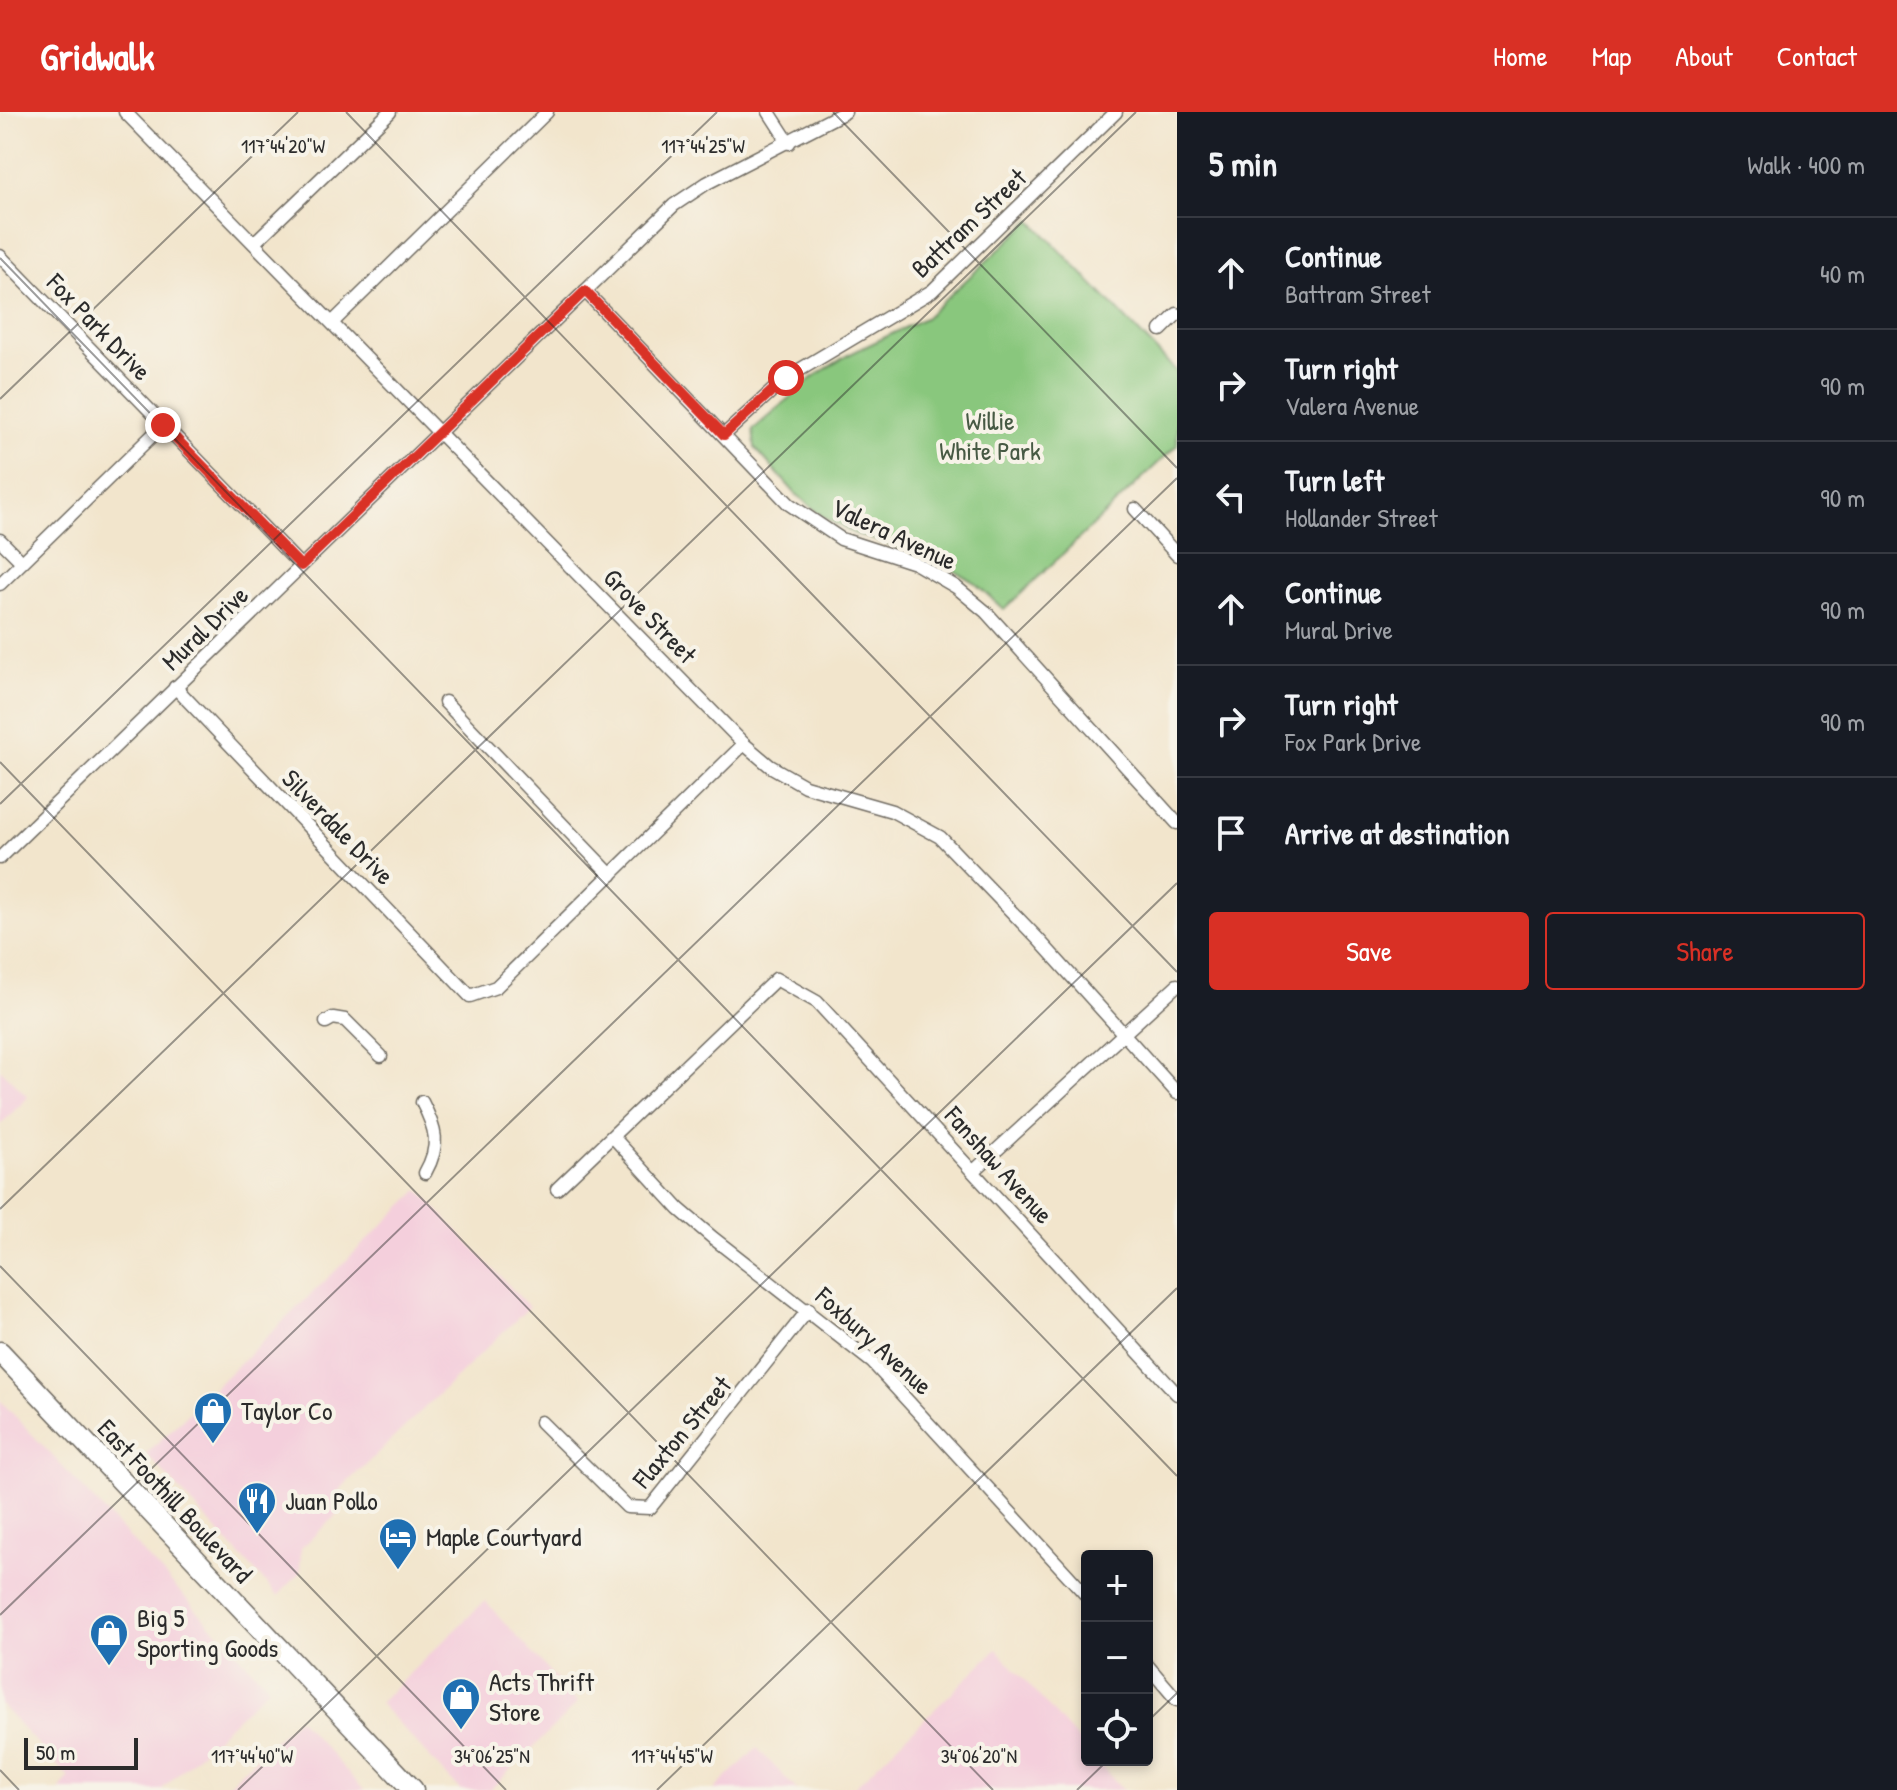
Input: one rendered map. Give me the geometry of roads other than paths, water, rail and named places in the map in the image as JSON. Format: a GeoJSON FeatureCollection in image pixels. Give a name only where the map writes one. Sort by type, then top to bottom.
{"type":"FeatureCollection","features":[{"type":"Feature","properties":{"kind":"main road","name":"East Foothill Boulevard"},"geometry":{"type":"LineString","coordinates":[[0,1352],[413,1790]]}},
{"type":"Feature","properties":{"kind":"street","name":"Grove Street"},"geometry":{"type":"LineString","coordinates":[[125,112],[440,430],[744,744],[770,766],[805,786],[892,811],[940,837],[1177,1093]]}},
{"type":"Feature","properties":{"kind":"street"},"geometry":{"type":"LineString","coordinates":[[254,243],[390,112]]}},
{"type":"Feature","properties":{"kind":"street"},"geometry":{"type":"LineString","coordinates":[[333,322],[547,112]]}},
{"type":"Feature","properties":{"kind":"street"},"geometry":{"type":"LineString","coordinates":[[769,112],[789,143]]}},
{"type":"Feature","properties":{"kind":"street","name":"Mural Drive"},"geometry":{"type":"LineString","coordinates":[[0,858],[674,205],[707,183],[845,112]]}},
{"type":"Feature","properties":{"kind":"street","name":"Battram Street"},"geometry":{"type":"LineString","coordinates":[[724,435],[786,378],[932,291],[1116,112]]}},
{"type":"Feature","properties":{"kind":"street","name":"Fox Park Drive"},"geometry":{"type":"LineString","coordinates":[[0,256],[301,566]]}},
{"type":"Feature","properties":{"kind":"street","name":"Valera Avenue"},"geometry":{"type":"LineString","coordinates":[[585,291],[789,504],[822,527],[863,548],[915,563],[956,587],[976,603],[1177,823]]}},
{"type":"Feature","properties":{"kind":"street"},"geometry":{"type":"LineString","coordinates":[[1161,330],[1177,314]]}},
{"type":"Feature","properties":{"kind":"street"},"geometry":{"type":"LineString","coordinates":[[0,584],[163,425]]}},
{"type":"Feature","properties":{"kind":"street"},"geometry":{"type":"LineString","coordinates":[[1135,509],[1177,555]]}},
{"type":"Feature","properties":{"kind":"street"},"geometry":{"type":"LineString","coordinates":[[0,540],[22,562]]}},
{"type":"Feature","properties":{"kind":"street","name":"Silverdale Drive"},"geometry":{"type":"LineString","coordinates":[[175,687],[470,996],[496,987],[611,875]]}},
{"type":"Feature","properties":{"kind":"street"},"geometry":{"type":"LineString","coordinates":[[445,702],[611,875],[744,744]]}},
{"type":"Feature","properties":{"kind":"street","name":"Fanshaw Avenue"},"geometry":{"type":"LineString","coordinates":[[614,1138],[750,1000],[776,979],[817,1002],[975,1170],[1177,1394]]}},
{"type":"Feature","properties":{"kind":"street"},"geometry":{"type":"LineString","coordinates":[[975,1170],[1177,985]]}},
{"type":"Feature","properties":{"kind":"street"},"geometry":{"type":"LineString","coordinates":[[326,1022],[333,1018],[345,1020],[381,1056]]}},
{"type":"Feature","properties":{"kind":"street"},"geometry":{"type":"LineString","coordinates":[[422,1102],[435,1126],[437,1140],[425,1173]]}},
{"type":"Feature","properties":{"kind":"street"},"geometry":{"type":"LineString","coordinates":[[557,1189],[614,1138]]}},
{"type":"Feature","properties":{"kind":"street","name":"Foxbury Avenue"},"geometry":{"type":"LineString","coordinates":[[614,1138],[679,1209],[872,1362],[907,1396],[1081,1589]]}},
{"type":"Feature","properties":{"kind":"street","name":"Flaxton Street"},"geometry":{"type":"LineString","coordinates":[[541,1422],[627,1507],[650,1508],[809,1309]]}},
{"type":"Feature","properties":{"kind":"street"},"geometry":{"type":"LineString","coordinates":[[1153,1672],[1177,1700]]}},
{"type":"Feature","properties":{"kind":"place","name":"Taylor Co"},"geometry":{"type":"Point","coordinates":[213,1445]}},
{"type":"Feature","properties":{"kind":"place","name":"Juan Pollo"},"geometry":{"type":"Point","coordinates":[257,1535]}},
{"type":"Feature","properties":{"kind":"place","name":"Maple Courtyard"},"geometry":{"type":"Point","coordinates":[398,1571]}},
{"type":"Feature","properties":{"kind":"place","name":"Big 5 Sporting Goods"},"geometry":{"type":"Point","coordinates":[109,1667]}},
{"type":"Feature","properties":{"kind":"place","name":"Acts Thrift Store"},"geometry":{"type":"Point","coordinates":[461,1731]}},
{"type":"Feature","properties":{"kind":"park label","name":"Willie White Park"},"geometry":{"type":"Point","coordinates":[990,436]}}]}
